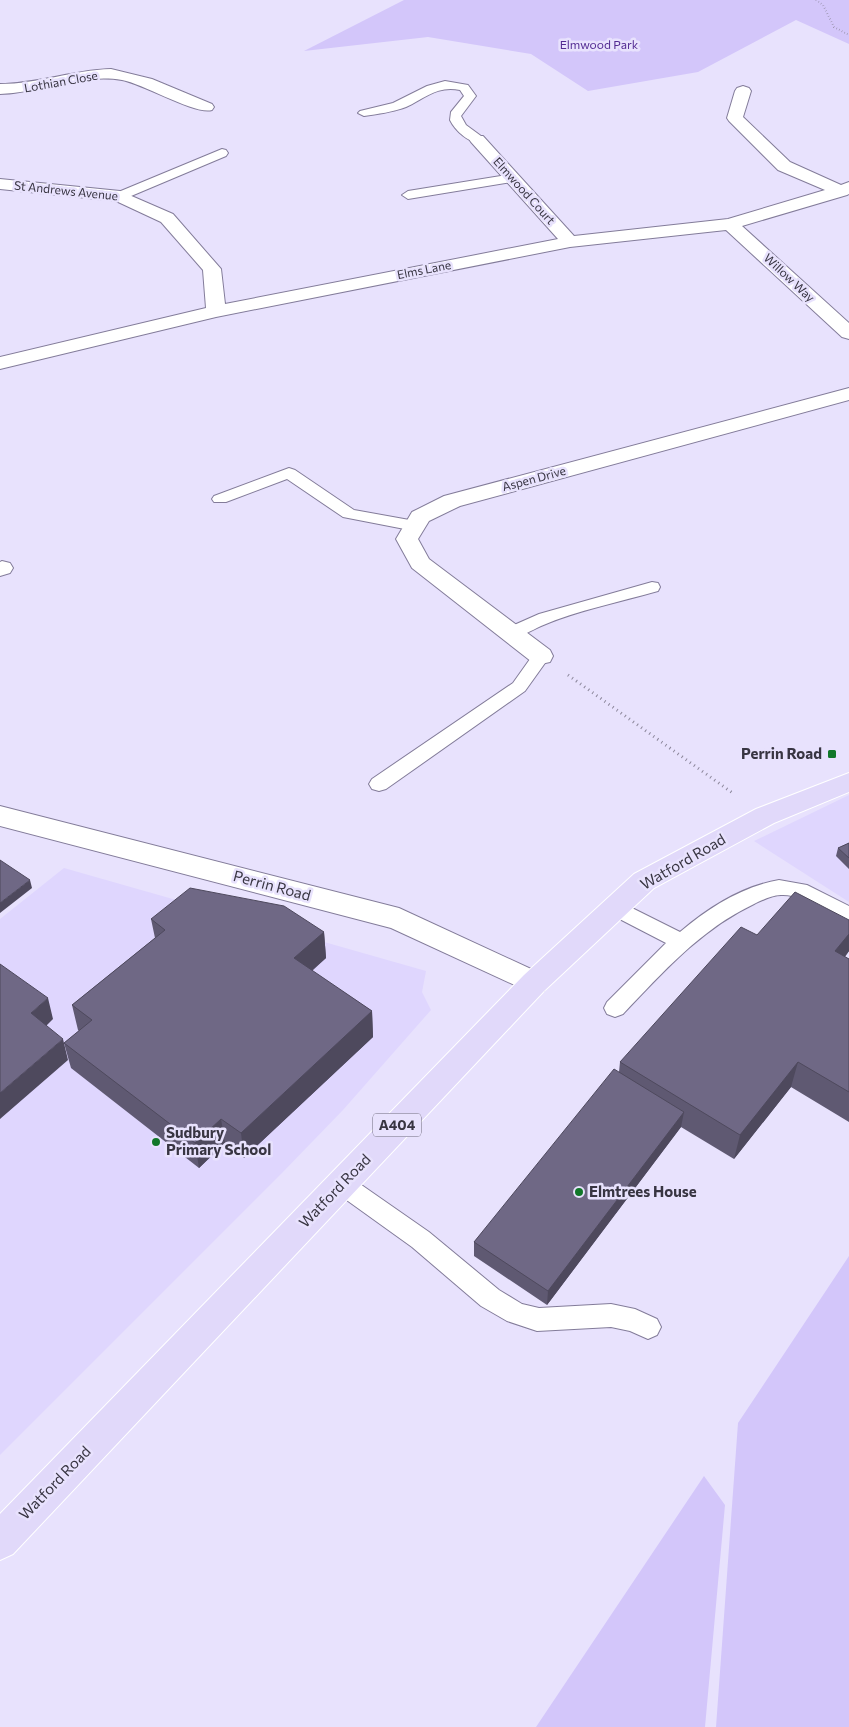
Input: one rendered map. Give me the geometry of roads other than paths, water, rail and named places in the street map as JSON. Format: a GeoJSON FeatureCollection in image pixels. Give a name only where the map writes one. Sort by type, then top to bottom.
{"type":"FeatureCollection","features":[{"type":"Feature","properties":{"kind":"main road","name":"Watford Road"},"geometry":{"type":"LineString","coordinates":[[0,1541],[534,983],[644,881],[765,816],[849,782]]}},
{"type":"Feature","properties":{"kind":"street","name":"Lothian Close"},"geometry":{"type":"LineString","coordinates":[[0,89],[25,89],[75,78],[110,74],[137,80],[206,108]]}},
{"type":"Feature","properties":{"kind":"street"},"geometry":{"type":"LineString","coordinates":[[743,91],[735,118],[784,166],[845,189]]}},
{"type":"Feature","properties":{"kind":"street","name":"Elmwood Court"},"geometry":{"type":"LineString","coordinates":[[478,139],[570,242]]}},
{"type":"Feature","properties":{"kind":"street","name":"St Andrews Avenue"},"geometry":{"type":"LineString","coordinates":[[0,184],[120,196],[167,218],[212,269],[216,311]]}},
{"type":"Feature","properties":{"kind":"street","name":"Elms Lane"},"geometry":{"type":"LineString","coordinates":[[0,363],[216,311],[570,242],[730,224],[845,189]]}},
{"type":"Feature","properties":{"kind":"street","name":"Willow Way"},"geometry":{"type":"LineString","coordinates":[[730,224],[849,333]]}},
{"type":"Feature","properties":{"kind":"street","name":"Aspen Drive"},"geometry":{"type":"LineString","coordinates":[[415,526],[420,517],[452,501],[849,394]]}},
{"type":"Feature","properties":{"kind":"street"},"geometry":{"type":"LineString","coordinates":[[415,526],[407,539],[420,563],[541,656]]}},
{"type":"Feature","properties":{"kind":"street","name":"Perrin Road"},"geometry":{"type":"LineString","coordinates":[[0,816],[399,919],[534,983]]}},
{"type":"Feature","properties":{"kind":"lane"},"geometry":{"type":"LineString","coordinates":[[364,113],[400,105],[435,86],[456,85],[464,87],[470,96],[467,103],[455,114],[454,118],[457,123],[478,139]]}},
{"type":"Feature","properties":{"kind":"lane"},"geometry":{"type":"LineString","coordinates":[[120,196],[222,153]]}},
{"type":"Feature","properties":{"kind":"lane"},"geometry":{"type":"LineString","coordinates":[[408,195],[512,178]]}},
{"type":"Feature","properties":{"kind":"lane"},"geometry":{"type":"LineString","coordinates":[[220,499],[289,473],[349,514],[415,526]]}},
{"type":"Feature","properties":{"kind":"lane"},"geometry":{"type":"LineString","coordinates":[[511,633],[545,618],[652,587]]}},
{"type":"Feature","properties":{"kind":"lane"},"geometry":{"type":"LineString","coordinates":[[379,784],[519,687],[541,656]]}},
{"type":"Feature","properties":{"kind":"lane"},"geometry":{"type":"LineString","coordinates":[[615,1008],[680,941],[717,913],[743,900],[775,888],[783,888],[800,891],[849,916]]}},
{"type":"Feature","properties":{"kind":"lane"},"geometry":{"type":"LineString","coordinates":[[615,908],[680,941]]}},
{"type":"Feature","properties":{"kind":"lane"},"geometry":{"type":"LineString","coordinates":[[342,1184],[432,1248],[473,1286],[506,1308],[530,1318],[566,1320],[617,1315],[636,1319],[648,1327]]}},
{"type":"Feature","properties":{"kind":"place","name":"Perrin Road"},"geometry":{"type":"Point","coordinates":[832,754]}},
{"type":"Feature","properties":{"kind":"place","name":"Sudbury Primary School"},"geometry":{"type":"Point","coordinates":[156,1142]}},
{"type":"Feature","properties":{"kind":"place","name":"Elmtrees House"},"geometry":{"type":"Point","coordinates":[579,1192]}},
{"type":"Feature","properties":{"kind":"park label","name":"Elmwood Park"},"geometry":{"type":"Point","coordinates":[599,45]}}]}
